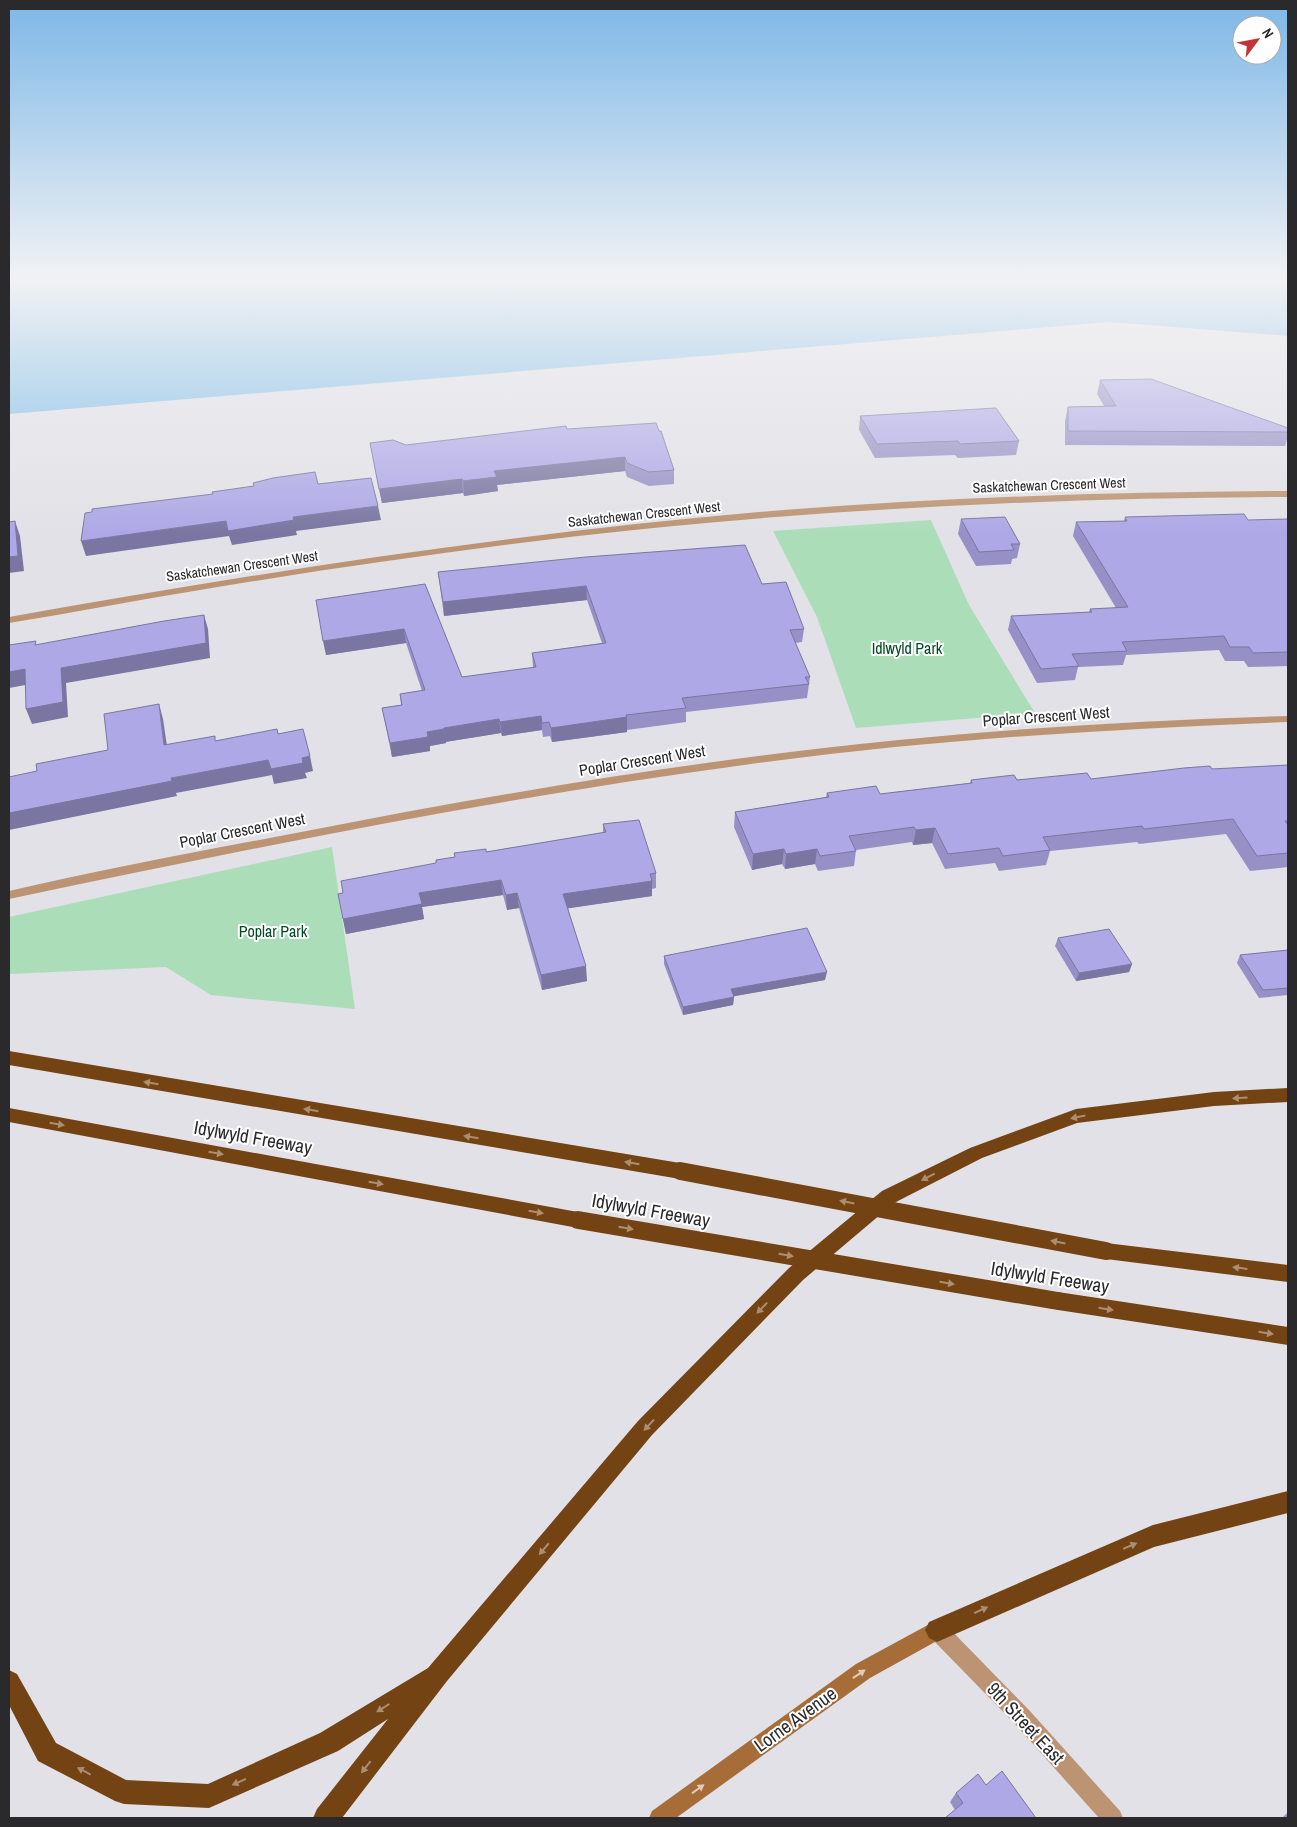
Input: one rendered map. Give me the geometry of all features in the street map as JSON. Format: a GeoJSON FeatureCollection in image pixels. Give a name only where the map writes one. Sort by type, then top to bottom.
{"type":"FeatureCollection","features":[{"type":"Feature","properties":{"kind":"highway","name":"Idylwyld Freeway"},"geometry":{"type":"LineString","coordinates":[[9,1058],[680,1171],[1106,1251],[1288,1274]]}},
{"type":"Feature","properties":{"kind":"highway"},"geometry":{"type":"LineString","coordinates":[[326,1818],[439,1673],[645,1428],[796,1274],[888,1197],[976,1153],[1076,1116],[1214,1099],[1288,1095]]}},
{"type":"Feature","properties":{"kind":"highway","name":"Idylwyld Freeway"},"geometry":{"type":"LineString","coordinates":[[9,1115],[578,1220],[1058,1301],[1288,1336]]}},
{"type":"Feature","properties":{"kind":"highway"},"geometry":{"type":"LineString","coordinates":[[937,1630],[1153,1536],[1288,1502]]}},
{"type":"Feature","properties":{"kind":"highway"},"geometry":{"type":"LineString","coordinates":[[9,1682],[47,1752],[124,1792],[208,1796],[329,1742],[439,1673]]}},
{"type":"Feature","properties":{"kind":"main road","name":"Lorne Avenue"},"geometry":{"type":"LineString","coordinates":[[659,1818],[863,1671],[937,1630]]}},
{"type":"Feature","properties":{"kind":"street","name":"Saskatchewan Crescent West"},"geometry":{"type":"LineString","coordinates":[[9,620],[179,589],[427,553],[744,517],[980,501],[1204,494],[1288,494]]}},
{"type":"Feature","properties":{"kind":"street","name":"Poplar Crescent West"},"geometry":{"type":"LineString","coordinates":[[9,895],[89,876],[456,805],[669,771],[895,744],[1173,723],[1288,719]]}},
{"type":"Feature","properties":{"kind":"street","name":"9th Street East"},"geometry":{"type":"LineString","coordinates":[[937,1630],[1022,1717],[1113,1818]]}},
{"type":"Feature","properties":{"kind":"green space","name":"Idlwyld Park"},"geometry":{"type":"Polygon","coordinates":[[[931,520],[969,605],[1035,713],[856,728],[817,617],[773,531],[931,520]]]}},
{"type":"Feature","properties":{"kind":"green space","name":"Poplar Park"},"geometry":{"type":"Polygon","coordinates":[[[332,847],[355,1009],[211,995],[166,967],[9,974],[9,917],[332,847]]]}},
{"type":"Feature","properties":{"kind":"water"},"geometry":{"type":"Polygon","coordinates":[[[9,363],[616,363],[9,414],[9,363]]]}},
{"type":"Feature","properties":{"kind":"building"},"geometry":{"type":"Polygon","coordinates":[[[1151,379],[1288,428],[1288,432],[1068,431],[1068,407],[1116,406],[1100,380],[1151,379]]]}},
{"type":"Feature","properties":{"kind":"building"},"geometry":{"type":"Polygon","coordinates":[[[996,408],[1019,441],[960,444],[958,441],[877,444],[860,416],[996,408]]]}},
{"type":"Feature","properties":{"kind":"building"},"geometry":{"type":"Polygon","coordinates":[[[656,423],[659,431],[661,431],[674,470],[649,472],[627,463],[625,457],[494,471],[497,477],[463,481],[462,479],[379,489],[370,443],[393,440],[406,445],[566,426],[567,429],[656,423]]]}},
{"type":"Feature","properties":{"kind":"building"},"geometry":{"type":"Polygon","coordinates":[[[315,472],[318,484],[371,478],[378,506],[293,517],[294,520],[228,531],[226,521],[81,541],[85,513],[92,512],[92,509],[213,494],[212,492],[254,486],[253,483],[273,478],[315,472]]]}},
{"type":"Feature","properties":{"kind":"building"},"geometry":{"type":"Polygon","coordinates":[[[1244,514],[1248,520],[1288,519],[1288,652],[1253,653],[1249,647],[1230,647],[1224,636],[1122,642],[1127,651],[1072,654],[1079,666],[1041,669],[1011,616],[1092,612],[1090,609],[1128,607],[1076,522],[1127,521],[1125,517],[1244,514]]]}},
{"type":"Feature","properties":{"kind":"building"},"geometry":{"type":"Polygon","coordinates":[[[1005,517],[1020,544],[1011,544],[1014,550],[979,552],[961,519],[1005,517]]]}},
{"type":"Feature","properties":{"kind":"building"},"geometry":{"type":"Polygon","coordinates":[[[15,521],[18,556],[9,557],[9,522],[15,521]]]}},
{"type":"Feature","properties":{"kind":"building"},"geometry":{"type":"Polygon","coordinates":[[[745,545],[762,584],[786,582],[804,629],[790,630],[810,677],[805,677],[809,684],[682,698],[686,708],[626,715],[627,717],[551,728],[549,722],[542,723],[541,716],[500,722],[499,719],[444,728],[427,732],[428,737],[390,743],[382,708],[402,705],[400,694],[425,690],[404,629],[323,641],[316,600],[425,584],[462,677],[536,667],[532,653],[606,643],[586,586],[443,602],[438,572],[586,557],[745,545]]]}},
{"type":"Feature","properties":{"kind":"building"},"geometry":{"type":"Polygon","coordinates":[[[204,615],[206,643],[61,668],[63,702],[26,709],[25,669],[9,672],[9,645],[36,641],[35,645],[204,615]]]}},
{"type":"Feature","properties":{"kind":"building"},"geometry":{"type":"Polygon","coordinates":[[[159,704],[164,745],[215,736],[215,741],[277,729],[278,734],[303,729],[310,756],[302,758],[303,763],[271,769],[268,760],[171,778],[172,781],[9,813],[9,777],[37,771],[36,764],[108,750],[104,714],[159,704]]]}},
{"type":"Feature","properties":{"kind":"building"},"geometry":{"type":"Polygon","coordinates":[[[1288,765],[1288,821],[1285,821],[1288,825],[1288,853],[1257,856],[1233,819],[1144,829],[1142,826],[1043,837],[1050,850],[1003,856],[999,848],[948,854],[935,828],[916,830],[914,827],[849,836],[856,851],[820,856],[817,849],[786,854],[784,849],[753,854],[735,812],[829,797],[827,793],[876,786],[880,794],[972,783],[971,780],[1014,775],[1017,780],[1087,773],[1091,779],[1210,766],[1212,769],[1288,765]]]}},
{"type":"Feature","properties":{"kind":"building"},"geometry":{"type":"Polygon","coordinates":[[[639,820],[656,873],[650,874],[652,881],[563,894],[586,966],[541,975],[517,893],[506,895],[501,880],[419,893],[422,904],[343,919],[338,894],[343,893],[341,881],[436,863],[436,860],[455,857],[454,853],[486,849],[486,852],[606,832],[603,824],[639,820]]]}},
{"type":"Feature","properties":{"kind":"building"},"geometry":{"type":"Polygon","coordinates":[[[807,928],[827,972],[731,989],[734,997],[683,1007],[664,956],[807,928]]]}},
{"type":"Feature","properties":{"kind":"building"},"geometry":{"type":"Polygon","coordinates":[[[1109,929],[1132,964],[1079,973],[1058,938],[1109,929]]]}},
{"type":"Feature","properties":{"kind":"building"},"geometry":{"type":"Polygon","coordinates":[[[1288,950],[1288,988],[1263,990],[1240,955],[1288,950]]]}},
{"type":"Feature","properties":{"kind":"building"},"geometry":{"type":"Polygon","coordinates":[[[1002,1771],[1036,1818],[945,1818],[963,1803],[956,1793],[978,1774],[986,1785],[1002,1771]]]}}]}
